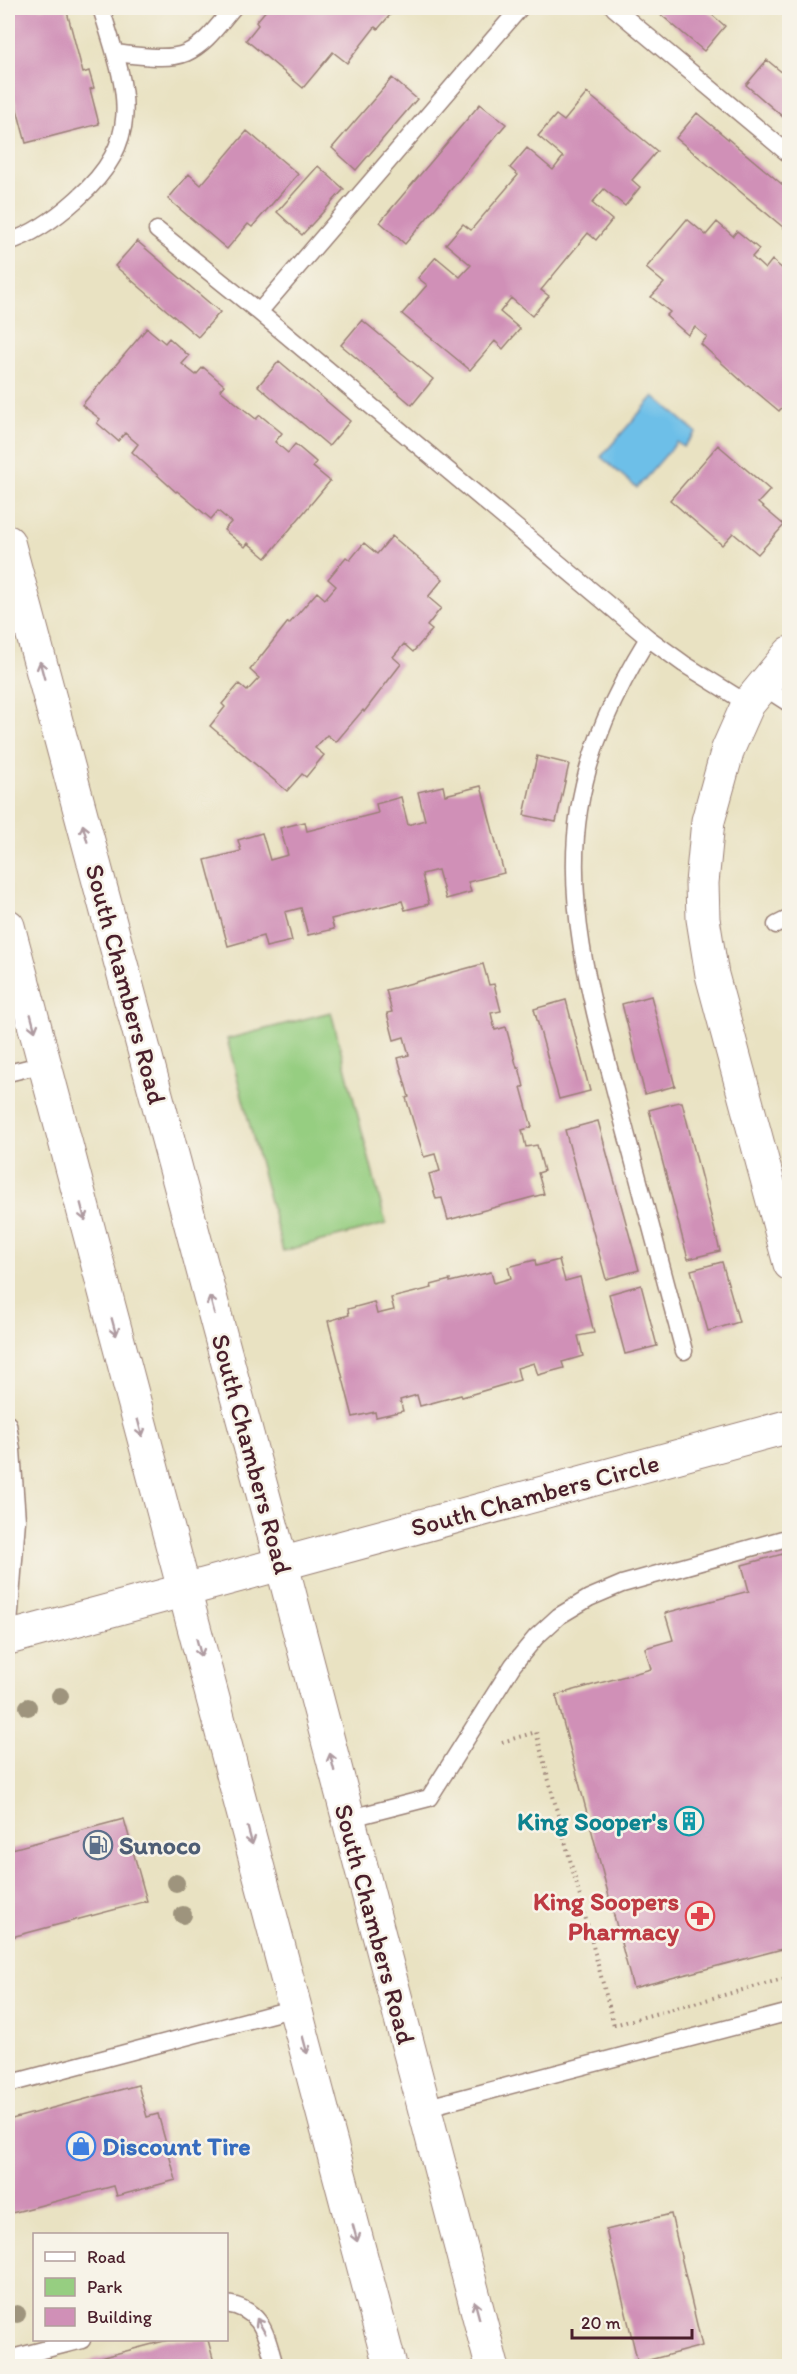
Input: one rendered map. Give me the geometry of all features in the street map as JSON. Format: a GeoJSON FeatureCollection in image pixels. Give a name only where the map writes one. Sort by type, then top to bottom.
{"type":"FeatureCollection","features":[{"type":"Feature","properties":{"kind":"main road","name":"South Chambers Road"},"geometry":{"type":"LineString","coordinates":[[8,542],[282,1565],[492,2367]]}},
{"type":"Feature","properties":{"kind":"main road"},"geometry":{"type":"LineString","coordinates":[[789,653],[755,695],[728,748],[708,822],[703,865],[702,904],[712,975],[780,1187],[789,1264]]}},
{"type":"Feature","properties":{"kind":"main road"},"geometry":{"type":"LineString","coordinates":[[8,926],[390,2367]]}},
{"type":"Feature","properties":{"kind":"main road","name":"South Chambers Circle"},"geometry":{"type":"LineString","coordinates":[[8,1638],[789,1425]]}},
{"type":"Feature","properties":{"kind":"lane"},"geometry":{"type":"LineString","coordinates":[[8,242],[53,220],[86,191],[115,155],[125,125],[126,97],[101,8]]}},
{"type":"Feature","properties":{"kind":"lane"},"geometry":{"type":"LineString","coordinates":[[115,53],[160,57],[185,54],[209,36],[233,8]]}},
{"type":"Feature","properties":{"kind":"lane"},"geometry":{"type":"LineString","coordinates":[[259,312],[520,8]]}},
{"type":"Feature","properties":{"kind":"lane"},"geometry":{"type":"LineString","coordinates":[[614,8],[789,155]]}},
{"type":"Feature","properties":{"kind":"lane"},"geometry":{"type":"LineString","coordinates":[[157,230],[259,312],[648,638],[684,664],[755,695],[789,704]]}},
{"type":"Feature","properties":{"kind":"lane"},"geometry":{"type":"LineString","coordinates":[[648,638],[612,704],[595,746],[579,811],[576,846],[577,894],[584,956],[598,1022],[684,1351]]}},
{"type":"Feature","properties":{"kind":"lane"},"geometry":{"type":"LineString","coordinates":[[8,1073],[44,1064]]}},
{"type":"Feature","properties":{"kind":"lane"},"geometry":{"type":"LineString","coordinates":[[8,1424],[17,1520],[8,1638]]}},
{"type":"Feature","properties":{"kind":"lane"},"geometry":{"type":"LineString","coordinates":[[347,1819],[429,1798],[513,1665],[549,1625],[572,1607],[607,1589],[644,1577],[789,1537]]}},
{"type":"Feature","properties":{"kind":"lane"},"geometry":{"type":"LineString","coordinates":[[8,2084],[295,2008]]}},
{"type":"Feature","properties":{"kind":"lane"},"geometry":{"type":"LineString","coordinates":[[424,2108],[789,2012]]}},
{"type":"Feature","properties":{"kind":"lane"},"geometry":{"type":"LineString","coordinates":[[228,2305],[248,2310],[256,2317],[267,2337],[275,2367]]}},
{"type":"Feature","properties":{"kind":"lane"},"geometry":{"type":"LineString","coordinates":[[8,2359],[78,2341]]}},
{"type":"Feature","properties":{"kind":"path"},"geometry":{"type":"LineString","coordinates":[[502,1742],[536,1732],[614,2025],[789,1977]]}},
{"type":"Feature","properties":{"kind":"green space"},"geometry":{"type":"Polygon","coordinates":[[[331,1012],[386,1224],[283,1251],[227,1039],[331,1012]]]}},
{"type":"Feature","properties":{"kind":"water"},"geometry":{"type":"Polygon","coordinates":[[[654,396],[696,432],[683,447],[677,442],[637,488],[601,457],[654,396]]]}},
{"type":"Feature","properties":{"kind":"building"},"geometry":{"type":"Polygon","coordinates":[[[8,8],[66,8],[83,73],[89,71],[94,88],[90,89],[99,124],[26,143],[14,98],[8,100],[8,8]]]}},
{"type":"Feature","properties":{"kind":"building"},"geometry":{"type":"Polygon","coordinates":[[[268,8],[396,8],[378,29],[375,27],[347,63],[333,52],[303,88],[246,40],[258,25],[256,22],[268,8]]]}},
{"type":"Feature","properties":{"kind":"building"},"geometry":{"type":"Polygon","coordinates":[[[653,8],[704,8],[725,26],[704,51],[653,8]]]}},
{"type":"Feature","properties":{"kind":"building"},"geometry":{"type":"Polygon","coordinates":[[[767,60],[790,79],[790,123],[746,85],[767,60]]]}},
{"type":"Feature","properties":{"kind":"building"},"geometry":{"type":"Polygon","coordinates":[[[392,78],[417,99],[356,170],[332,148],[392,78]]]}},
{"type":"Feature","properties":{"kind":"building"},"geometry":{"type":"Polygon","coordinates":[[[587,93],[657,151],[632,180],[640,187],[625,206],[604,189],[592,203],[612,220],[596,240],[588,233],[541,290],[549,296],[532,316],[511,298],[500,312],[520,329],[503,349],[495,341],[470,370],[402,314],[427,285],[418,278],[436,257],[460,277],[471,265],[446,244],[463,224],[471,230],[518,175],[510,168],[527,148],[553,170],[563,157],[538,136],[556,115],[564,121],[587,93]]]}},
{"type":"Feature","properties":{"kind":"building"},"geometry":{"type":"Polygon","coordinates":[[[480,104],[506,124],[405,244],[380,222],[480,104]]]}},
{"type":"Feature","properties":{"kind":"building"},"geometry":{"type":"Polygon","coordinates":[[[697,113],[790,191],[790,233],[676,138],[697,113]]]}},
{"type":"Feature","properties":{"kind":"building"},"geometry":{"type":"Polygon","coordinates":[[[247,131],[298,174],[252,227],[248,224],[227,249],[168,199],[189,174],[201,185],[247,131]]]}},
{"type":"Feature","properties":{"kind":"building"},"geometry":{"type":"Polygon","coordinates":[[[318,166],[344,189],[302,235],[277,212],[318,166]]]}},
{"type":"Feature","properties":{"kind":"building"},"geometry":{"type":"Polygon","coordinates":[[[687,219],[706,235],[717,222],[733,236],[737,231],[759,249],[752,257],[765,269],[772,260],[790,275],[790,406],[786,403],[779,411],[747,386],[701,344],[707,337],[695,327],[688,335],[666,316],[670,312],[651,297],[664,283],[646,268],[687,219]]]}},
{"type":"Feature","properties":{"kind":"building"},"geometry":{"type":"Polygon","coordinates":[[[137,241],[220,312],[198,337],[115,266],[137,241]]]}},
{"type":"Feature","properties":{"kind":"building"},"geometry":{"type":"Polygon","coordinates":[[[362,320],[433,379],[412,405],[341,345],[362,320]]]}},
{"type":"Feature","properties":{"kind":"building"},"geometry":{"type":"Polygon","coordinates":[[[147,328],[165,343],[169,338],[189,356],[182,364],[196,375],[203,367],[224,385],[220,390],[256,419],[260,415],[282,433],[275,442],[288,453],[295,444],[316,462],[313,467],[330,481],[266,558],[248,543],[245,547],[224,530],[231,522],[218,511],[211,519],[176,492],[132,452],[138,444],[125,433],[118,441],[97,423],[100,419],[82,405],[147,328]]]}},
{"type":"Feature","properties":{"kind":"building"},"geometry":{"type":"Polygon","coordinates":[[[279,361],[350,421],[329,446],[258,386],[279,361]]]}},
{"type":"Feature","properties":{"kind":"building"},"geometry":{"type":"Polygon","coordinates":[[[718,445],[770,490],[758,503],[784,525],[758,554],[733,533],[722,545],[670,500],[718,445]]]}},
{"type":"Feature","properties":{"kind":"building"},"geometry":{"type":"Polygon","coordinates":[[[392,536],[443,579],[428,597],[441,608],[427,626],[432,630],[413,652],[404,644],[393,657],[401,664],[364,712],[363,710],[336,742],[327,735],[315,748],[324,755],[306,777],[302,774],[287,791],[210,726],[225,707],[222,704],[239,684],[247,691],[259,678],[250,670],[288,622],[289,624],[317,592],[325,599],[336,586],[328,579],[346,557],[350,560],[364,543],[377,554],[392,536]]]}},
{"type":"Feature","properties":{"kind":"building"},"geometry":{"type":"Polygon","coordinates":[[[537,756],[569,764],[556,822],[524,815],[537,756]]]}},
{"type":"Feature","properties":{"kind":"building"},"geometry":{"type":"Polygon","coordinates":[[[443,786],[445,795],[481,786],[504,873],[468,882],[471,892],[446,899],[438,870],[422,874],[429,904],[405,910],[402,901],[331,919],[334,929],[308,935],[301,908],[285,912],[292,941],[266,947],[263,936],[228,946],[205,860],[241,851],[238,840],[262,833],[270,860],[288,855],[280,828],[305,822],[307,831],[378,813],[376,804],[401,797],[408,825],[425,820],[418,792],[443,786]]]}},
{"type":"Feature","properties":{"kind":"building"},"geometry":{"type":"Polygon","coordinates":[[[483,964],[489,985],[494,984],[501,1011],[491,1013],[495,1030],[506,1027],[517,1068],[519,1067],[524,1087],[521,1087],[532,1127],[522,1130],[526,1147],[537,1145],[544,1171],[538,1173],[544,1194],[448,1220],[442,1198],[436,1199],[429,1174],[440,1171],[435,1154],[424,1157],[406,1098],[409,1097],[398,1058],[409,1055],[404,1037],[394,1040],[387,1013],[392,1012],[386,990],[483,964]]]}},
{"type":"Feature","properties":{"kind":"building"},"geometry":{"type":"Polygon","coordinates":[[[651,996],[675,1086],[645,1094],[622,1004],[651,996]]]}},
{"type":"Feature","properties":{"kind":"building"},"geometry":{"type":"Polygon","coordinates":[[[566,1000],[590,1091],[559,1099],[534,1009],[566,1000]]]}},
{"type":"Feature","properties":{"kind":"building"},"geometry":{"type":"Polygon","coordinates":[[[682,1102],[720,1251],[688,1259],[649,1110],[682,1102]]]}},
{"type":"Feature","properties":{"kind":"building"},"geometry":{"type":"Polygon","coordinates":[[[598,1121],[639,1270],[606,1279],[565,1130],[598,1121]]]}},
{"type":"Feature","properties":{"kind":"building"},"geometry":{"type":"Polygon","coordinates":[[[535,1260],[536,1266],[559,1260],[565,1281],[580,1277],[594,1333],[578,1336],[583,1356],[562,1362],[564,1368],[538,1375],[534,1363],[517,1368],[520,1380],[462,1397],[461,1395],[420,1406],[417,1395],[400,1400],[403,1411],[376,1417],[375,1412],[353,1417],[328,1321],[349,1315],[348,1309],[374,1302],[377,1314],[394,1310],[391,1298],[432,1288],[431,1285],[450,1280],[450,1282],[491,1272],[494,1283],[511,1278],[508,1267],[535,1260]]]}},
{"type":"Feature","properties":{"kind":"building"},"geometry":{"type":"Polygon","coordinates":[[[722,1262],[739,1322],[708,1331],[691,1270],[722,1262]]]}},
{"type":"Feature","properties":{"kind":"building"},"geometry":{"type":"Polygon","coordinates":[[[641,1285],[657,1346],[625,1354],[609,1294],[641,1285]]]}},
{"type":"Feature","properties":{"kind":"building","name":"King Sooper's"},"geometry":{"type":"Polygon","coordinates":[[[790,1552],[790,1947],[633,1988],[556,1695],[651,1669],[645,1648],[673,1640],[665,1613],[749,1591],[742,1565],[790,1552]]]}},
{"type":"Feature","properties":{"kind":"building"},"geometry":{"type":"Polygon","coordinates":[[[124,1819],[147,1901],[8,1938],[8,1850],[124,1819]]]}},
{"type":"Feature","properties":{"kind":"building","name":"Discount Tire"},"geometry":{"type":"Polygon","coordinates":[[[138,2085],[147,2117],[158,2114],[176,2180],[117,2196],[114,2186],[8,2214],[8,2120],[138,2085]]]}},
{"type":"Feature","properties":{"kind":"building"},"geometry":{"type":"Polygon","coordinates":[[[671,2214],[702,2346],[638,2363],[606,2230],[671,2214]]]}},
{"type":"Feature","properties":{"kind":"building"},"geometry":{"type":"Polygon","coordinates":[[[164,2341],[208,2341],[215,2366],[69,2366],[164,2341]]]}},
{"type":"Feature","properties":{"kind":"place","name":"King Sooper's"},"geometry":{"type":"Point","coordinates":[689,1821]}},
{"type":"Feature","properties":{"kind":"place","name":"Sunoco"},"geometry":{"type":"Point","coordinates":[98,1845]}},
{"type":"Feature","properties":{"kind":"place","name":"King Soopers Pharmacy"},"geometry":{"type":"Point","coordinates":[700,1916]}},
{"type":"Feature","properties":{"kind":"place","name":"Discount Tire"},"geometry":{"type":"Point","coordinates":[81,2146]}}]}
